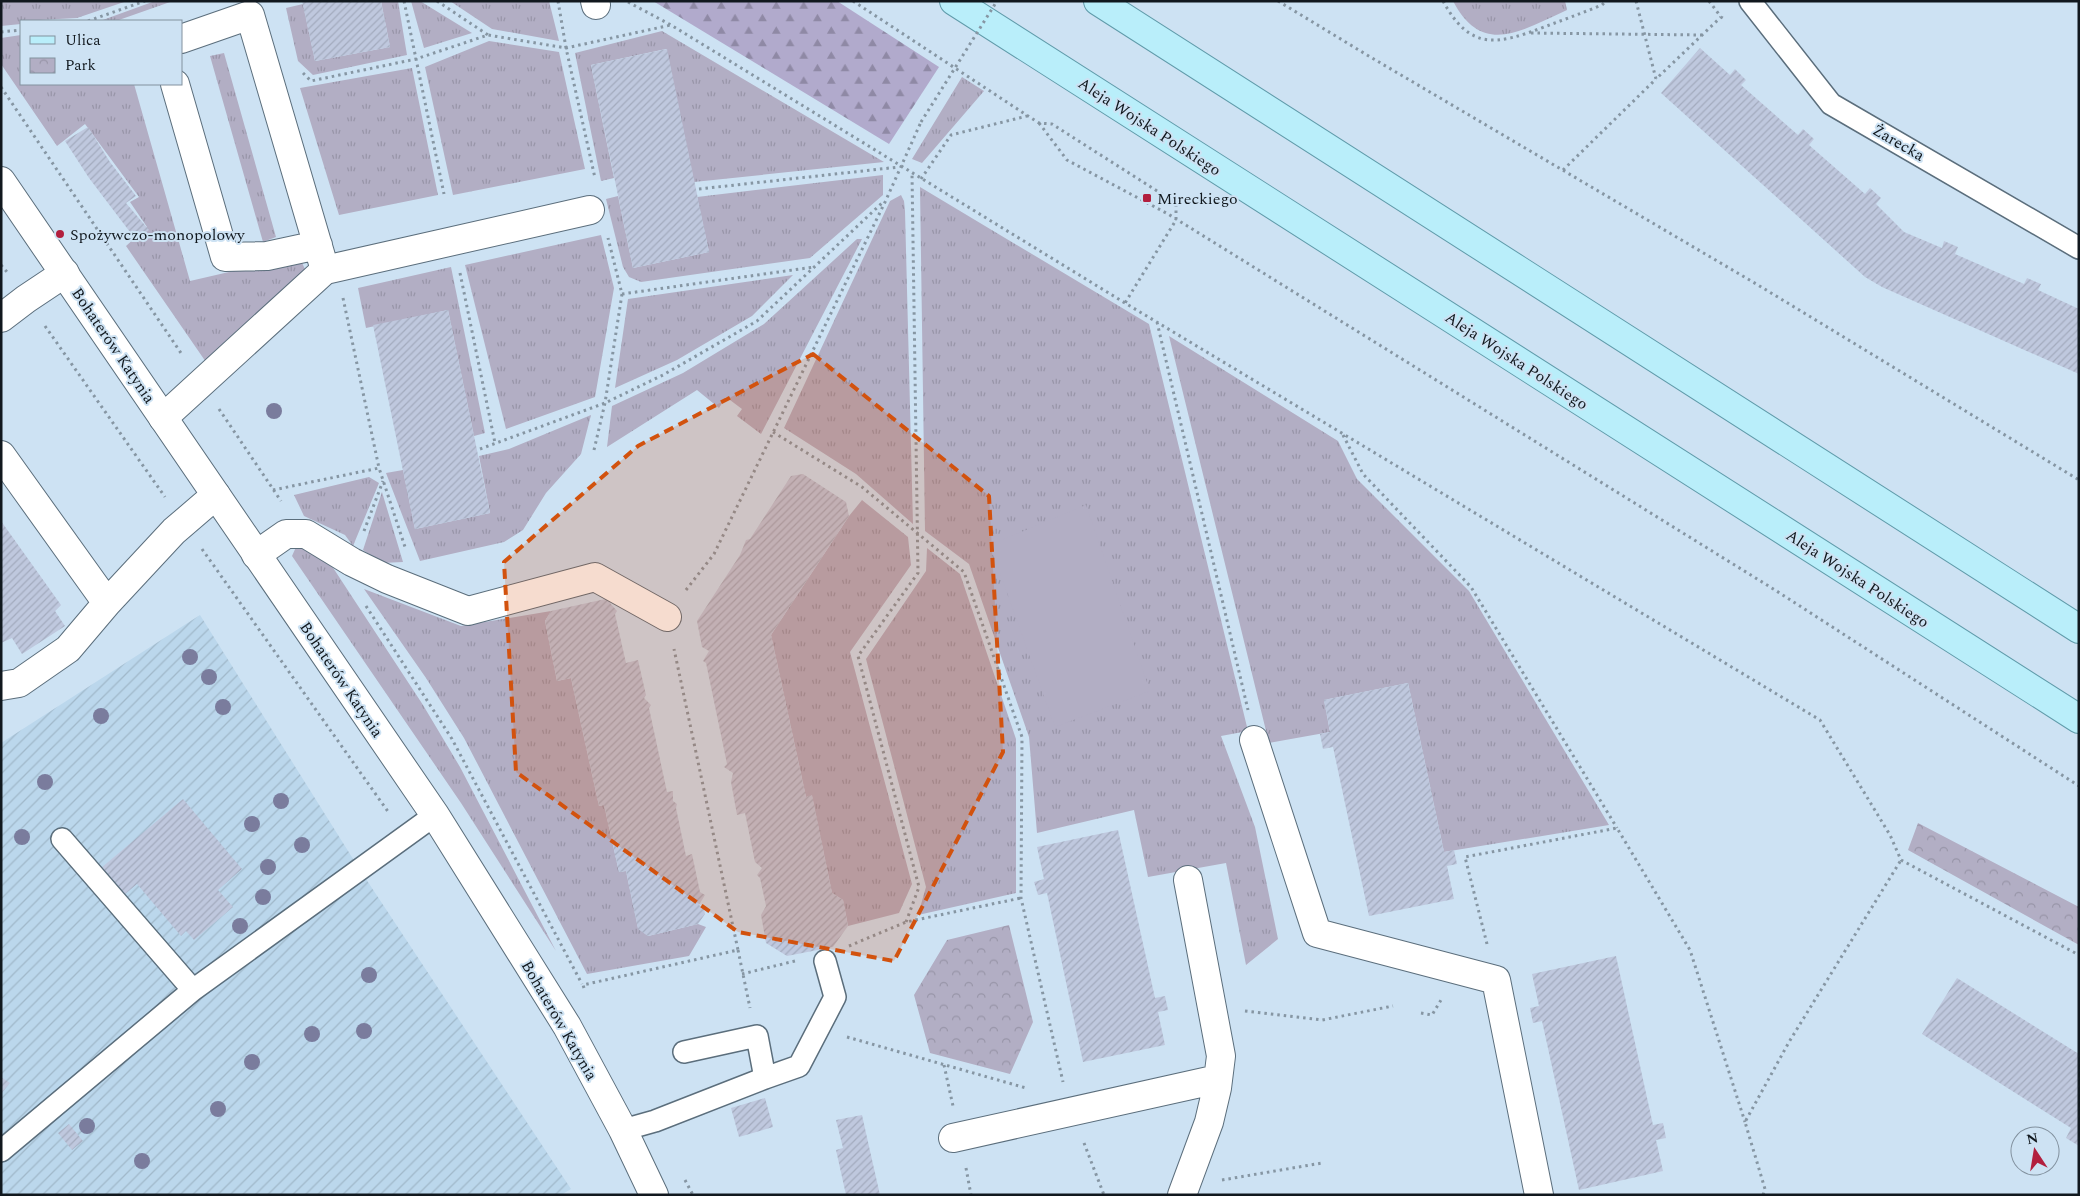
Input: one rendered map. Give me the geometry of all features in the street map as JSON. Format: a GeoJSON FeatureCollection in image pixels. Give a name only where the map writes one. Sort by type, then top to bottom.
{"type":"FeatureCollection","features":[{"type":"Feature","properties":{"kind":"main road","name":"Aleja Wojska Polskiego"},"geometry":{"type":"LineString","coordinates":[[954,1],[2079,719]]}},
{"type":"Feature","properties":{"kind":"main road"},"geometry":{"type":"LineString","coordinates":[[1098,1],[2079,629]]}},
{"type":"Feature","properties":{"kind":"street"},"geometry":{"type":"LineString","coordinates":[[182,39],[250,15],[327,260]]}},
{"type":"Feature","properties":{"kind":"street"},"geometry":{"type":"LineString","coordinates":[[176,85],[224,257],[267,256],[327,260],[590,210]]}},
{"type":"Feature","properties":{"kind":"street","name":"Bohaterów Katynia"},"geometry":{"type":"LineString","coordinates":[[1,181],[435,815],[567,1026],[623,1130],[654,1195]]}},
{"type":"Feature","properties":{"kind":"street"},"geometry":{"type":"LineString","coordinates":[[164,418],[327,260]]}},
{"type":"Feature","properties":{"kind":"street"},"geometry":{"type":"LineString","coordinates":[[1,318],[26,299],[66,274]]}},
{"type":"Feature","properties":{"kind":"street"},"geometry":{"type":"LineString","coordinates":[[1,455],[107,603]]}},
{"type":"Feature","properties":{"kind":"street"},"geometry":{"type":"LineString","coordinates":[[1,686],[19,683],[68,649],[107,603],[183,522],[216,495]]}},
{"type":"Feature","properties":{"kind":"street"},"geometry":{"type":"LineString","coordinates":[[256,555],[286,534],[306,534],[352,562],[387,579],[468,611],[595,577],[666,617]]}},
{"type":"Feature","properties":{"kind":"street"},"geometry":{"type":"LineString","coordinates":[[1254,740],[1317,933],[1496,980],[1539,1195]]}},
{"type":"Feature","properties":{"kind":"street"},"geometry":{"type":"LineString","coordinates":[[1183,1191],[1209,1122],[1222,1056],[1188,880]]}},
{"type":"Feature","properties":{"kind":"street"},"geometry":{"type":"LineString","coordinates":[[953,1125],[1218,1079]]}},
{"type":"Feature","properties":{"kind":"lane","name":"Żarecka"},"geometry":{"type":"LineString","coordinates":[[1750,1],[1831,104],[2079,248]]}},
{"type":"Feature","properties":{"kind":"lane"},"geometry":{"type":"LineString","coordinates":[[1,1151],[194,990],[435,815]]}},
{"type":"Feature","properties":{"kind":"lane"},"geometry":{"type":"LineString","coordinates":[[62,839],[194,990]]}},
{"type":"Feature","properties":{"kind":"lane"},"geometry":{"type":"LineString","coordinates":[[623,1130],[655,1121],[799,1066],[835,997],[825,961]]}},
{"type":"Feature","properties":{"kind":"lane"},"geometry":{"type":"LineString","coordinates":[[684,1052],[757,1036],[765,1078]]}},
{"type":"Feature","properties":{"kind":"path"},"geometry":{"type":"LineString","coordinates":[[91,20],[145,1]]}},
{"type":"Feature","properties":{"kind":"path"},"geometry":{"type":"LineString","coordinates":[[404,1],[444,194]]}},
{"type":"Feature","properties":{"kind":"path"},"geometry":{"type":"LineString","coordinates":[[438,1],[488,35],[566,48],[671,25]]}},
{"type":"Feature","properties":{"kind":"path"},"geometry":{"type":"LineString","coordinates":[[627,1],[671,25],[1125,303],[1820,720],[1890,835],[1902,860],[2079,955]]}},
{"type":"Feature","properties":{"kind":"path"},"geometry":{"type":"LineString","coordinates":[[853,1],[1028,116],[1039,122],[1052,124],[1176,203],[1176,220],[1125,303]]}},
{"type":"Feature","properties":{"kind":"path"},"geometry":{"type":"LineString","coordinates":[[757,1036],[666,617],[714,554],[886,200],[921,122],[998,1]]}},
{"type":"Feature","properties":{"kind":"path"},"geometry":{"type":"LineString","coordinates":[[1278,1],[1758,285],[2079,480]]}},
{"type":"Feature","properties":{"kind":"path"},"geometry":{"type":"LineString","coordinates":[[1443,1],[1452,18],[1467,32],[1483,40],[1500,41],[1528,33],[1602,5],[1606,1]]}},
{"type":"Feature","properties":{"kind":"path"},"geometry":{"type":"LineString","coordinates":[[1636,1],[1656,78]]}},
{"type":"Feature","properties":{"kind":"path"},"geometry":{"type":"LineString","coordinates":[[1563,170],[1721,17]]}},
{"type":"Feature","properties":{"kind":"path"},"geometry":{"type":"LineString","coordinates":[[1,32],[20,30]]}},
{"type":"Feature","properties":{"kind":"path"},"geometry":{"type":"LineString","coordinates":[[1528,33],[1702,35]]}},
{"type":"Feature","properties":{"kind":"path"},"geometry":{"type":"LineString","coordinates":[[299,69],[311,81],[416,60],[488,35]]}},
{"type":"Feature","properties":{"kind":"path"},"geometry":{"type":"LineString","coordinates":[[1,87],[185,359]]}},
{"type":"Feature","properties":{"kind":"path"},"geometry":{"type":"LineString","coordinates":[[921,179],[951,135],[1028,116]]}},
{"type":"Feature","properties":{"kind":"path"},"geometry":{"type":"LineString","coordinates":[[1039,122],[1067,160],[1176,220],[1775,590],[2079,786]]}},
{"type":"Feature","properties":{"kind":"path"},"geometry":{"type":"LineString","coordinates":[[698,190],[901,167]]}},
{"type":"Feature","properties":{"kind":"path"},"geometry":{"type":"LineString","coordinates":[[906,922],[920,887],[858,656],[918,573],[912,173]]}},
{"type":"Feature","properties":{"kind":"path"},"geometry":{"type":"LineString","coordinates":[[480,449],[605,403],[663,375],[757,321],[886,200]]}},
{"type":"Feature","properties":{"kind":"path"},"geometry":{"type":"LineString","coordinates":[[327,260],[379,468],[407,554]]}},
{"type":"Feature","properties":{"kind":"path"},"geometry":{"type":"LineString","coordinates":[[459,265],[495,444]]}},
{"type":"Feature","properties":{"kind":"path"},"geometry":{"type":"LineString","coordinates":[[622,294],[815,266]]}},
{"type":"Feature","properties":{"kind":"path"},"geometry":{"type":"LineString","coordinates":[[1157,322],[1254,740]]}},
{"type":"Feature","properties":{"kind":"path"},"geometry":{"type":"LineString","coordinates":[[594,450],[605,403]]}},
{"type":"Feature","properties":{"kind":"path"},"geometry":{"type":"LineString","coordinates":[[217,406],[283,504]]}},
{"type":"Feature","properties":{"kind":"path"},"geometry":{"type":"LineString","coordinates":[[773,432],[862,488],[964,572],[1022,737],[1021,898],[1064,1089]]}},
{"type":"Feature","properties":{"kind":"path"},"geometry":{"type":"LineString","coordinates":[[1342,434],[1363,474],[1471,587],[1690,950],[1765,1189],[1763,1195]]}},
{"type":"Feature","properties":{"kind":"path"},"geometry":{"type":"LineString","coordinates":[[273,490],[379,468]]}},
{"type":"Feature","properties":{"kind":"path"},"geometry":{"type":"LineString","coordinates":[[352,562],[383,481]]}},
{"type":"Feature","properties":{"kind":"path"},"geometry":{"type":"LineString","coordinates":[[362,601],[452,739],[587,993]]}},
{"type":"Feature","properties":{"kind":"path"},"geometry":{"type":"LineString","coordinates":[[1496,980],[1466,857],[1616,828]]}},
{"type":"Feature","properties":{"kind":"path"},"geometry":{"type":"LineString","coordinates":[[1745,1122],[1789,1042],[1902,860]]}},
{"type":"Feature","properties":{"kind":"path"},"geometry":{"type":"LineString","coordinates":[[847,948],[906,922],[1021,898]]}},
{"type":"Feature","properties":{"kind":"path"},"geometry":{"type":"LineString","coordinates":[[582,985],[738,950]]}},
{"type":"Feature","properties":{"kind":"path"},"geometry":{"type":"LineString","coordinates":[[742,974],[800,960]]}},
{"type":"Feature","properties":{"kind":"path"},"geometry":{"type":"LineString","coordinates":[[1212,1008],[1322,1020],[1393,1006]]}},
{"type":"Feature","properties":{"kind":"path"},"geometry":{"type":"LineString","coordinates":[[818,1029],[1033,1090]]}},
{"type":"Feature","properties":{"kind":"path"},"geometry":{"type":"LineString","coordinates":[[944,1064],[953,1125]]}},
{"type":"Feature","properties":{"kind":"path"},"geometry":{"type":"LineString","coordinates":[[1056,1084],[1073,1080]]}},
{"type":"Feature","properties":{"kind":"path"},"geometry":{"type":"LineString","coordinates":[[1081,1136],[1104,1195]]}},
{"type":"Feature","properties":{"kind":"path"},"geometry":{"type":"LineString","coordinates":[[1183,1191],[1322,1163]]}},
{"type":"Feature","properties":{"kind":"path"},"geometry":{"type":"LineString","coordinates":[[965,1167],[971,1195]]}},
{"type":"Feature","properties":{"kind":"highlighted area"},"geometry":{"type":"Polygon","coordinates":[[[813,354],[989,496],[1003,752],[894,961],[738,932],[516,772],[504,562],[638,446],[813,354]]]}},
{"type":"Feature","properties":{"kind":"shaded area"},"geometry":{"type":"Polygon","coordinates":[[[200,615],[360,870],[571,1189],[561,1195],[1,1195],[1,743],[200,615]]]}},
{"type":"Feature","properties":{"kind":"green space"},"geometry":{"type":"Polygon","coordinates":[[[1,1],[127,1],[77,18],[20,20],[20,24],[1,26],[1,1]]]}},
{"type":"Feature","properties":{"kind":"green space"},"geometry":{"type":"Polygon","coordinates":[[[155,1],[173,1],[119,20],[103,20],[155,1]]]}},
{"type":"Feature","properties":{"kind":"green space"},"geometry":{"type":"Polygon","coordinates":[[[381,1],[398,1],[407,55],[313,75],[298,61],[286,8],[303,4],[315,61],[390,47],[381,1]]]}},
{"type":"Feature","properties":{"kind":"green space"},"geometry":{"type":"Polygon","coordinates":[[[411,1],[420,1],[472,33],[424,48],[411,1]]]}},
{"type":"Feature","properties":{"kind":"green space"},"geometry":{"type":"Polygon","coordinates":[[[450,1],[549,1],[559,41],[492,29],[450,1]]]}},
{"type":"Feature","properties":{"kind":"green space"},"geometry":{"type":"Polygon","coordinates":[[[653,1],[837,1],[939,67],[889,144],[653,1]]]}},
{"type":"Feature","properties":{"kind":"green space"},"geometry":{"type":"Polygon","coordinates":[[[1453,1],[1565,1],[1567,10],[1519,31],[1490,34],[1477,29],[1465,19],[1453,1]]]}},
{"type":"Feature","properties":{"kind":"green space"},"geometry":{"type":"Polygon","coordinates":[[[662,31],[884,162],[694,182],[666,49],[591,65],[614,178],[601,181],[575,53],[662,31]]]}},
{"type":"Feature","properties":{"kind":"green space"},"geometry":{"type":"Polygon","coordinates":[[[20,35],[20,85],[134,85],[190,281],[299,256],[308,276],[208,365],[126,246],[147,227],[130,202],[139,197],[85,124],[57,146],[1,64],[1,38],[20,35]]]}},
{"type":"Feature","properties":{"kind":"green space"},"geometry":{"type":"Polygon","coordinates":[[[489,41],[559,52],[585,169],[453,195],[425,67],[489,41]]]}},
{"type":"Feature","properties":{"kind":"green space"},"geometry":{"type":"Polygon","coordinates":[[[224,53],[276,237],[263,242],[210,56],[224,53]]]}},
{"type":"Feature","properties":{"kind":"green space"},"geometry":{"type":"Polygon","coordinates":[[[412,68],[438,195],[339,215],[300,88],[412,68]]]}},
{"type":"Feature","properties":{"kind":"green space"},"geometry":{"type":"Polygon","coordinates":[[[962,77],[984,91],[922,163],[912,159],[962,77]]]}},
{"type":"Feature","properties":{"kind":"green space"},"geometry":{"type":"Polygon","coordinates":[[[883,175],[883,195],[810,258],[641,282],[629,277],[623,267],[606,199],[618,196],[633,268],[709,252],[697,197],[883,175]]]}},
{"type":"Feature","properties":{"kind":"green space"},"geometry":{"type":"Polygon","coordinates":[[[920,187],[1149,324],[1248,731],[1221,736],[1255,827],[1278,939],[1246,965],[1226,863],[1148,877],[1134,810],[1037,833],[1029,737],[969,564],[925,531],[920,187]]]}},
{"type":"Feature","properties":{"kind":"green space"},"geometry":{"type":"Polygon","coordinates":[[[901,195],[905,211],[913,524],[856,474],[784,428],[890,201],[901,195]]]}},
{"type":"Feature","properties":{"kind":"green space"},"geometry":{"type":"Polygon","coordinates":[[[601,235],[614,288],[595,397],[506,429],[465,265],[601,235]]]}},
{"type":"Feature","properties":{"kind":"green space"},"geometry":{"type":"Polygon","coordinates":[[[857,239],[862,239],[761,434],[737,416],[742,409],[726,397],[719,408],[697,390],[607,447],[612,406],[683,373],[764,324],[857,239]]]}},
{"type":"Feature","properties":{"kind":"green space"},"geometry":{"type":"Polygon","coordinates":[[[451,267],[485,433],[474,436],[448,310],[366,328],[358,288],[451,267]]]}},
{"type":"Feature","properties":{"kind":"green space"},"geometry":{"type":"Polygon","coordinates":[[[793,275],[752,316],[677,360],[615,388],[628,299],[793,275]]]}},
{"type":"Feature","properties":{"kind":"green space"},"geometry":{"type":"Polygon","coordinates":[[[1169,336],[1338,441],[1357,479],[1469,591],[1609,825],[1444,852],[1408,683],[1324,700],[1330,732],[1269,743],[1169,336]]]}},
{"type":"Feature","properties":{"kind":"green space"},"geometry":{"type":"Polygon","coordinates":[[[591,415],[581,454],[546,493],[523,530],[504,542],[420,561],[386,473],[403,470],[415,529],[490,513],[479,456],[509,449],[591,415]]]}},
{"type":"Feature","properties":{"kind":"green space"},"geometry":{"type":"Polygon","coordinates":[[[369,477],[379,483],[353,546],[345,535],[304,516],[294,495],[369,477]]]}},
{"type":"Feature","properties":{"kind":"green space"},"geometry":{"type":"Polygon","coordinates":[[[382,492],[403,562],[382,563],[363,550],[382,492]]]}},
{"type":"Feature","properties":{"kind":"green space"},"geometry":{"type":"Polygon","coordinates":[[[862,500],[908,537],[911,565],[850,652],[912,884],[899,913],[848,926],[843,900],[832,893],[812,796],[806,797],[771,635],[849,516],[862,500]]]}},
{"type":"Feature","properties":{"kind":"green space"},"geometry":{"type":"Polygon","coordinates":[[[1086,505],[1150,691],[1055,727],[990,545],[1086,505]]]}},
{"type":"Feature","properties":{"kind":"green space"},"geometry":{"type":"Polygon","coordinates":[[[296,547],[306,547],[326,557],[423,705],[460,767],[556,951],[461,803],[292,556],[296,547]]]}},
{"type":"Feature","properties":{"kind":"green space"},"geometry":{"type":"Polygon","coordinates":[[[927,548],[960,574],[1016,739],[1016,893],[918,915],[926,887],[866,659],[926,571],[927,548]]]}},
{"type":"Feature","properties":{"kind":"green space"},"geometry":{"type":"Polygon","coordinates":[[[364,589],[461,626],[551,611],[545,621],[557,681],[571,678],[599,806],[604,805],[619,872],[626,871],[638,928],[648,936],[698,924],[706,927],[689,956],[587,974],[464,738],[426,678],[364,589]]]}},
{"type":"Feature","properties":{"kind":"green space"},"geometry":{"type":"Polygon","coordinates":[[[1918,823],[2079,907],[2079,945],[1908,850],[1918,823]]]}},
{"type":"Feature","properties":{"kind":"green space"},"geometry":{"type":"Polygon","coordinates":[[[1009,925],[1033,1022],[1010,1074],[930,1053],[914,995],[947,940],[1009,925]]]}},
{"type":"Feature","properties":{"kind":"building"},"geometry":{"type":"Polygon","coordinates":[[[302,1],[381,1],[390,47],[315,61],[302,1]]]}},
{"type":"Feature","properties":{"kind":"building"},"geometry":{"type":"Polygon","coordinates":[[[1700,48],[1730,75],[1735,69],[1746,80],[1741,85],[1798,135],[1803,129],[1814,139],[1809,145],[1865,194],[1870,188],[1881,198],[1876,204],[1904,232],[1942,248],[1944,241],[1958,247],[1955,254],[2024,284],[2027,278],[2041,284],[2038,290],[2079,309],[2079,374],[1882,287],[1865,277],[1661,93],[1700,48]]]}},
{"type":"Feature","properties":{"kind":"building"},"geometry":{"type":"Polygon","coordinates":[[[667,49],[709,252],[633,268],[591,65],[667,49]]]}},
{"type":"Feature","properties":{"kind":"building"},"geometry":{"type":"Polygon","coordinates":[[[88,127],[110,162],[136,196],[126,203],[149,230],[136,240],[89,178],[65,141],[88,127]]]}},
{"type":"Feature","properties":{"kind":"building"},"geometry":{"type":"Polygon","coordinates":[[[448,310],[490,513],[415,529],[373,325],[448,310]]]}},
{"type":"Feature","properties":{"kind":"building"},"geometry":{"type":"Polygon","coordinates":[[[803,474],[846,502],[849,516],[771,635],[806,797],[812,795],[832,893],[843,900],[848,926],[833,947],[787,956],[766,943],[761,915],[766,906],[760,878],[757,875],[762,868],[755,862],[745,813],[737,815],[731,782],[733,773],[724,767],[727,764],[706,663],[703,661],[709,651],[702,647],[697,621],[740,555],[746,540],[750,539],[791,476],[803,474]]]}},
{"type":"Feature","properties":{"kind":"building"},"geometry":{"type":"Polygon","coordinates":[[[1,521],[61,605],[55,611],[65,626],[22,654],[12,638],[1,643],[1,521]]]}},
{"type":"Feature","properties":{"kind":"building"},"geometry":{"type":"Polygon","coordinates":[[[610,598],[612,601],[610,603],[617,611],[615,614],[626,663],[638,660],[646,695],[644,698],[651,705],[649,708],[667,792],[673,791],[673,801],[677,804],[676,808],[686,856],[692,854],[700,892],[705,895],[699,905],[704,908],[705,914],[698,924],[648,936],[638,929],[626,871],[619,872],[604,805],[599,806],[571,678],[557,681],[545,621],[551,611],[610,598]]]}},
{"type":"Feature","properties":{"kind":"building"},"geometry":{"type":"Polygon","coordinates":[[[1408,683],[1444,852],[1454,850],[1457,864],[1447,866],[1454,899],[1369,916],[1333,747],[1323,749],[1320,734],[1330,732],[1324,700],[1408,683]]]}},
{"type":"Feature","properties":{"kind":"building"},"geometry":{"type":"Polygon","coordinates":[[[183,799],[242,869],[218,890],[233,907],[194,940],[186,931],[181,936],[137,884],[124,895],[101,868],[183,799]]]}},
{"type":"Feature","properties":{"kind":"building"},"geometry":{"type":"Polygon","coordinates":[[[1118,830],[1155,998],[1165,996],[1168,1010],[1158,1012],[1165,1045],[1083,1062],[1047,893],[1038,895],[1034,882],[1044,879],[1037,847],[1118,830]]]}},
{"type":"Feature","properties":{"kind":"building"},"geometry":{"type":"Polygon","coordinates":[[[1616,956],[1653,1125],[1663,1123],[1666,1138],[1656,1140],[1663,1171],[1579,1190],[1542,1021],[1533,1023],[1530,1008],[1539,1006],[1532,974],[1616,956]]]}},
{"type":"Feature","properties":{"kind":"building"},"geometry":{"type":"Polygon","coordinates":[[[1957,978],[2079,1054],[2079,1146],[2066,1138],[2071,1128],[1922,1034],[1957,978]]]}},
{"type":"Feature","properties":{"kind":"building"},"geometry":{"type":"Polygon","coordinates":[[[1,1077],[10,1083],[1,1094],[1,1077]]]}},
{"type":"Feature","properties":{"kind":"building"},"geometry":{"type":"Polygon","coordinates":[[[765,1098],[773,1127],[739,1137],[731,1108],[765,1098]]]}},
{"type":"Feature","properties":{"kind":"building"},"geometry":{"type":"Polygon","coordinates":[[[862,1115],[880,1195],[846,1195],[836,1150],[843,1148],[836,1120],[862,1115]]]}},
{"type":"Feature","properties":{"kind":"building"},"geometry":{"type":"Polygon","coordinates":[[[69,1124],[83,1141],[72,1150],[58,1133],[69,1124]]]}},
{"type":"Feature","properties":{"kind":"place","name":"Mireckiego"},"geometry":{"type":"Point","coordinates":[1147,198]}},
{"type":"Feature","properties":{"kind":"place","name":"Spożywczo-monopolowy"},"geometry":{"type":"Point","coordinates":[60,234]}}]}
